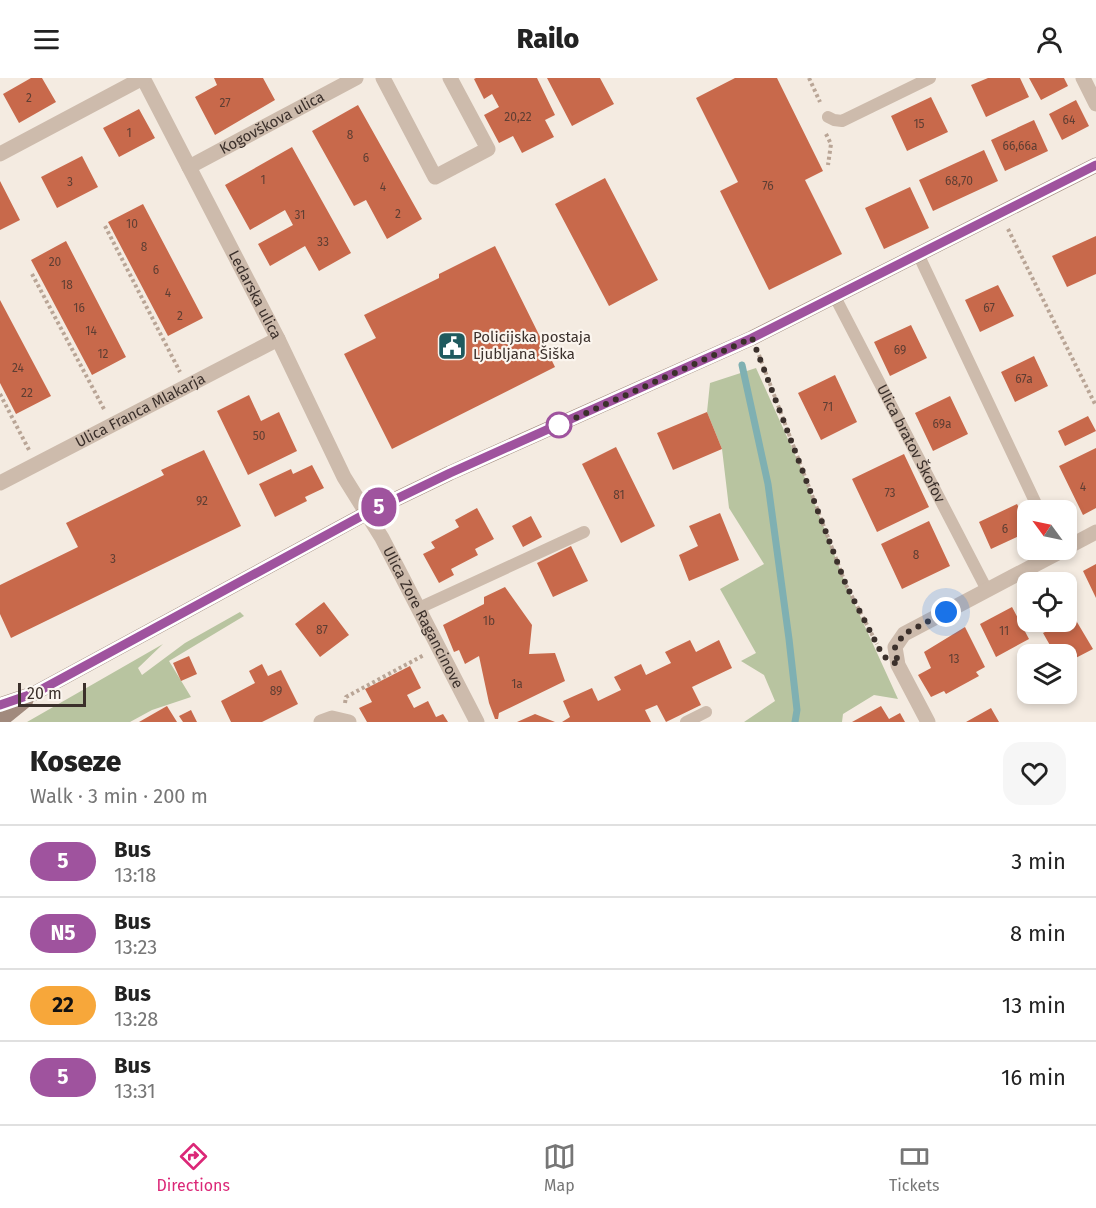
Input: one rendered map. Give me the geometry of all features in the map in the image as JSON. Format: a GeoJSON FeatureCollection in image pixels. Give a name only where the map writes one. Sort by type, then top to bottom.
{"type":"FeatureCollection","features":[{"type":"Feature","properties":{"kind":"main road"},"geometry":{"type":"LineString","coordinates":[[0,705],[35,693],[367,513],[450,473],[752,338],[1001,215],[1096,165]]}},
{"type":"Feature","properties":{"kind":"main road"},"geometry":{"type":"LineString","coordinates":[[0,721],[35,693]]}},
{"type":"Feature","properties":{"kind":"street"},"geometry":{"type":"LineString","coordinates":[[0,154],[143,78]]}},
{"type":"Feature","properties":{"kind":"street","name":"Ledarska ulica"},"geometry":{"type":"LineString","coordinates":[[143,78],[278,339],[345,477],[367,513]]}},
{"type":"Feature","properties":{"kind":"street","name":"Kogovškova ulica"},"geometry":{"type":"LineString","coordinates":[[189,167],[356,78]]}},
{"type":"Feature","properties":{"kind":"street"},"geometry":{"type":"LineString","coordinates":[[383,78],[435,177],[488,149],[450,78]]}},
{"type":"Feature","properties":{"kind":"street"},"geometry":{"type":"LineString","coordinates":[[1083,78],[1096,104]]}},
{"type":"Feature","properties":{"kind":"street","name":"Ulica Franca Mlakarja"},"geometry":{"type":"LineString","coordinates":[[0,483],[278,339]]}},
{"type":"Feature","properties":{"kind":"street","name":"Ulica Zore Ragancinove"},"geometry":{"type":"LineString","coordinates":[[367,513],[477,722]]}},
{"type":"Feature","properties":{"kind":"street"},"geometry":{"type":"LineString","coordinates":[[1077,542],[1096,532]]}},
{"type":"Feature","properties":{"kind":"street"},"geometry":{"type":"LineString","coordinates":[[928,722],[898,665],[895,647],[904,634],[1043,560]]}},
{"type":"Feature","properties":{"kind":"street"},"geometry":{"type":"LineString","coordinates":[[321,722],[332,718],[346,720]]}},
{"type":"Feature","properties":{"kind":"lane"},"geometry":{"type":"LineString","coordinates":[[828,117],[842,121],[930,78]]}},
{"type":"Feature","properties":{"kind":"lane"},"geometry":{"type":"LineString","coordinates":[[919,256],[1034,500]]}},
{"type":"Feature","properties":{"kind":"lane","name":"Ulica bratov Škofov"},"geometry":{"type":"LineString","coordinates":[[835,297],[987,590]]}},
{"type":"Feature","properties":{"kind":"lane"},"geometry":{"type":"LineString","coordinates":[[419,609],[584,532]]}},
{"type":"Feature","properties":{"kind":"lane"},"geometry":{"type":"LineString","coordinates":[[686,722],[706,712]]}},
{"type":"Feature","properties":{"kind":"path"},"geometry":{"type":"LineString","coordinates":[[808,78],[828,117],[825,132],[831,144],[828,165]]}},
{"type":"Feature","properties":{"kind":"path"},"geometry":{"type":"LineString","coordinates":[[1001,215],[1096,406]]}},
{"type":"Feature","properties":{"kind":"path"},"geometry":{"type":"LineString","coordinates":[[105,226],[187,386]]}},
{"type":"Feature","properties":{"kind":"path"},"geometry":{"type":"LineString","coordinates":[[32,274],[112,425]]}},
{"type":"Feature","properties":{"kind":"path"},"geometry":{"type":"LineString","coordinates":[[752,338],[846,585],[883,656],[898,665]]}},
{"type":"Feature","properties":{"kind":"path"},"geometry":{"type":"LineString","coordinates":[[0,394],[36,464]]}},
{"type":"Feature","properties":{"kind":"path"},"geometry":{"type":"LineString","coordinates":[[346,720],[346,697],[439,647]]}},
{"type":"Feature","properties":{"kind":"green space"},"geometry":{"type":"Polygon","coordinates":[[[756,368],[801,468],[846,585],[898,699],[874,695],[843,714],[842,722],[744,722],[775,701],[764,675],[741,661],[756,653],[720,589],[764,564],[729,508],[722,449],[707,412],[710,383],[756,368]]]}},
{"type":"Feature","properties":{"kind":"green space"},"geometry":{"type":"Polygon","coordinates":[[[240,612],[244,616],[169,661],[191,697],[152,710],[130,722],[27,722],[163,644],[138,668],[142,675],[185,643],[240,612]]]}},
{"type":"Feature","properties":{"kind":"building"},"geometry":{"type":"Polygon","coordinates":[[[31,78],[42,78],[56,102],[19,123],[3,94],[31,78]]]}},
{"type":"Feature","properties":{"kind":"building"},"geometry":{"type":"Polygon","coordinates":[[[214,78],[263,78],[275,100],[215,135],[195,97],[217,85],[214,78]]]}},
{"type":"Feature","properties":{"kind":"building"},"geometry":{"type":"Polygon","coordinates":[[[537,78],[555,115],[545,120],[554,137],[522,153],[513,136],[499,143],[484,115],[499,107],[492,94],[484,99],[474,79],[537,78]]]}},
{"type":"Feature","properties":{"kind":"building"},"geometry":{"type":"Polygon","coordinates":[[[547,78],[600,78],[614,104],[572,126],[547,78]]]}},
{"type":"Feature","properties":{"kind":"building"},"geometry":{"type":"Polygon","coordinates":[[[735,78],[777,78],[823,171],[805,180],[842,254],[769,290],[720,191],[738,182],[696,98],[735,78]]]}},
{"type":"Feature","properties":{"kind":"building"},"geometry":{"type":"Polygon","coordinates":[[[988,78],[1020,78],[1029,97],[986,117],[971,85],[988,78]]]}},
{"type":"Feature","properties":{"kind":"building"},"geometry":{"type":"Polygon","coordinates":[[[1029,78],[1064,78],[1068,86],[1041,100],[1029,78]]]}},
{"type":"Feature","properties":{"kind":"building"},"geometry":{"type":"Polygon","coordinates":[[[931,97],[948,132],[907,151],[891,116],[931,97]]]}},
{"type":"Feature","properties":{"kind":"building"},"geometry":{"type":"Polygon","coordinates":[[[1076,100],[1089,126],[1062,140],[1049,114],[1076,100]]]}},
{"type":"Feature","properties":{"kind":"building"},"geometry":{"type":"Polygon","coordinates":[[[358,105],[422,219],[387,239],[366,200],[354,206],[312,131],[358,105]]]}},
{"type":"Feature","properties":{"kind":"building"},"geometry":{"type":"Polygon","coordinates":[[[139,109],[155,138],[119,157],[103,128],[139,109]]]}},
{"type":"Feature","properties":{"kind":"building"},"geometry":{"type":"Polygon","coordinates":[[[1034,120],[1048,151],[1005,171],[991,140],[1034,120]]]}},
{"type":"Feature","properties":{"kind":"building"},"geometry":{"type":"Polygon","coordinates":[[[292,147],[351,253],[319,271],[305,246],[270,266],[258,244],[293,225],[285,210],[250,230],[225,185],[292,147]]]}},
{"type":"Feature","properties":{"kind":"building"},"geometry":{"type":"Polygon","coordinates":[[[984,150],[998,181],[933,211],[919,180],[984,150]]]}},
{"type":"Feature","properties":{"kind":"building"},"geometry":{"type":"Polygon","coordinates":[[[82,156],[98,187],[57,208],[41,177],[82,156]]]}},
{"type":"Feature","properties":{"kind":"building"},"geometry":{"type":"Polygon","coordinates":[[[605,178],[658,280],[609,306],[555,204],[605,178]]]}},
{"type":"Feature","properties":{"kind":"building"},"geometry":{"type":"Polygon","coordinates":[[[0,181],[20,220],[0,230],[0,181]]]}},
{"type":"Feature","properties":{"kind":"building"},"geometry":{"type":"Polygon","coordinates":[[[910,187],[929,228],[884,249],[865,208],[910,187]]]}},
{"type":"Feature","properties":{"kind":"building"},"geometry":{"type":"Polygon","coordinates":[[[143,204],[203,318],[168,336],[108,222],[143,204]]]}},
{"type":"Feature","properties":{"kind":"building"},"geometry":{"type":"Polygon","coordinates":[[[1096,236],[1096,274],[1067,287],[1052,256],[1096,236]]]}},
{"type":"Feature","properties":{"kind":"building"},"geometry":{"type":"Polygon","coordinates":[[[66,241],[126,357],[92,375],[31,260],[66,241]]]}},
{"type":"Feature","properties":{"kind":"building","name":"Policijska postaja Ljubljana Šiška"},"geometry":{"type":"Polygon","coordinates":[[[495,246],[555,367],[392,449],[344,354],[376,338],[364,315],[439,278],[439,274],[495,246]]]}},
{"type":"Feature","properties":{"kind":"building"},"geometry":{"type":"Polygon","coordinates":[[[998,285],[1014,316],[980,332],[965,300],[998,285]]]}},
{"type":"Feature","properties":{"kind":"building"},"geometry":{"type":"Polygon","coordinates":[[[0,300],[51,396],[16,414],[0,383],[0,300]]]}},
{"type":"Feature","properties":{"kind":"building"},"geometry":{"type":"Polygon","coordinates":[[[911,325],[927,358],[890,376],[874,342],[911,325]]]}},
{"type":"Feature","properties":{"kind":"building"},"geometry":{"type":"Polygon","coordinates":[[[1034,356],[1048,386],[1015,402],[1001,372],[1034,356]]]}},
{"type":"Feature","properties":{"kind":"building"},"geometry":{"type":"Polygon","coordinates":[[[835,375],[857,422],[821,440],[798,393],[835,375]]]}},
{"type":"Feature","properties":{"kind":"building"},"geometry":{"type":"Polygon","coordinates":[[[249,395],[261,421],[279,412],[297,451],[248,475],[217,411],[249,395]]]}},
{"type":"Feature","properties":{"kind":"building"},"geometry":{"type":"Polygon","coordinates":[[[950,396],[968,434],[933,451],[915,413],[950,396]]]}},
{"type":"Feature","properties":{"kind":"building"},"geometry":{"type":"Polygon","coordinates":[[[707,412],[722,449],[673,470],[657,433],[707,412]]]}},
{"type":"Feature","properties":{"kind":"building"},"geometry":{"type":"Polygon","coordinates":[[[1088,416],[1096,431],[1065,446],[1058,431],[1088,416]]]}},
{"type":"Feature","properties":{"kind":"building"},"geometry":{"type":"Polygon","coordinates":[[[616,447],[655,526],[621,543],[582,464],[616,447]]]}},
{"type":"Feature","properties":{"kind":"building"},"geometry":{"type":"Polygon","coordinates":[[[1096,448],[1096,508],[1083,515],[1059,466],[1096,448]]]}},
{"type":"Feature","properties":{"kind":"building"},"geometry":{"type":"Polygon","coordinates":[[[204,450],[241,526],[11,638],[0,614],[0,585],[78,547],[66,523],[164,475],[161,470],[204,450]]]}},
{"type":"Feature","properties":{"kind":"building"},"geometry":{"type":"Polygon","coordinates":[[[904,454],[929,507],[877,532],[852,479],[904,454]]]}},
{"type":"Feature","properties":{"kind":"building"},"geometry":{"type":"Polygon","coordinates":[[[312,465],[324,488],[305,497],[307,501],[275,517],[259,484],[291,469],[293,474],[312,465]]]}},
{"type":"Feature","properties":{"kind":"building"},"geometry":{"type":"Polygon","coordinates":[[[1017,504],[1017,537],[991,549],[979,522],[1017,504]]]}},
{"type":"Feature","properties":{"kind":"building"},"geometry":{"type":"Polygon","coordinates":[[[477,508],[494,539],[475,549],[478,555],[451,569],[454,575],[439,583],[423,554],[435,548],[431,542],[459,527],[455,520],[477,508]]]}},
{"type":"Feature","properties":{"kind":"building"},"geometry":{"type":"Polygon","coordinates":[[[720,513],[739,560],[689,581],[679,555],[698,546],[689,526],[720,513]]]}},
{"type":"Feature","properties":{"kind":"building"},"geometry":{"type":"Polygon","coordinates":[[[531,516],[542,537],[523,547],[512,526],[531,516]]]}},
{"type":"Feature","properties":{"kind":"building"},"geometry":{"type":"Polygon","coordinates":[[[929,521],[950,566],[902,589],[881,544],[929,521]]]}},
{"type":"Feature","properties":{"kind":"building"},"geometry":{"type":"Polygon","coordinates":[[[571,546],[588,581],[553,597],[537,563],[571,546]]]}},
{"type":"Feature","properties":{"kind":"building"},"geometry":{"type":"Polygon","coordinates":[[[1096,564],[1096,598],[1083,571],[1096,564]]]}},
{"type":"Feature","properties":{"kind":"building"},"geometry":{"type":"Polygon","coordinates":[[[505,587],[532,625],[529,654],[555,653],[565,681],[499,713],[498,719],[495,719],[489,703],[479,656],[465,664],[459,650],[454,652],[443,625],[484,604],[484,597],[505,587]]]}},
{"type":"Feature","properties":{"kind":"building"},"geometry":{"type":"Polygon","coordinates":[[[324,602],[349,635],[320,657],[295,624],[324,602]]]}},
{"type":"Feature","properties":{"kind":"building"},"geometry":{"type":"Polygon","coordinates":[[[1012,607],[1017,616],[1017,632],[1025,632],[1029,639],[996,657],[980,624],[1012,607]]]}},
{"type":"Feature","properties":{"kind":"building"},"geometry":{"type":"Polygon","coordinates":[[[1077,622],[1093,649],[1077,657],[1077,644],[1049,644],[1043,633],[1077,632],[1077,622]]]}},
{"type":"Feature","properties":{"kind":"building"},"geometry":{"type":"Polygon","coordinates":[[[965,627],[985,667],[976,672],[979,676],[946,694],[944,691],[931,697],[918,675],[931,668],[924,652],[965,627]]]}},
{"type":"Feature","properties":{"kind":"building"},"geometry":{"type":"Polygon","coordinates":[[[690,640],[696,652],[719,640],[732,668],[692,687],[701,705],[666,722],[657,705],[645,710],[651,722],[562,722],[570,717],[563,701],[592,688],[598,701],[621,690],[614,677],[641,664],[646,675],[671,663],[665,652],[690,640]]]}},
{"type":"Feature","properties":{"kind":"building"},"geometry":{"type":"Polygon","coordinates":[[[189,656],[197,674],[181,681],[173,663],[189,656]]]}},
{"type":"Feature","properties":{"kind":"building"},"geometry":{"type":"Polygon","coordinates":[[[262,664],[268,676],[281,670],[298,704],[262,722],[231,722],[221,701],[255,683],[249,671],[262,664]]]}},
{"type":"Feature","properties":{"kind":"building"},"geometry":{"type":"Polygon","coordinates":[[[410,666],[421,688],[407,695],[414,708],[428,701],[436,717],[443,714],[448,722],[367,722],[359,708],[372,702],[365,689],[410,666]]]}},
{"type":"Feature","properties":{"kind":"building"},"geometry":{"type":"Polygon","coordinates":[[[167,706],[177,722],[139,722],[167,706]]]}},
{"type":"Feature","properties":{"kind":"building"},"geometry":{"type":"Polygon","coordinates":[[[881,706],[889,719],[900,713],[905,722],[852,722],[881,706]]]}},
{"type":"Feature","properties":{"kind":"building"},"geometry":{"type":"Polygon","coordinates":[[[991,708],[999,722],[966,722],[991,708]]]}},
{"type":"Feature","properties":{"kind":"building"},"geometry":{"type":"Polygon","coordinates":[[[191,710],[197,722],[183,722],[179,716],[191,710]]]}},
{"type":"Feature","properties":{"kind":"building"},"geometry":{"type":"Polygon","coordinates":[[[535,714],[555,722],[517,722],[535,714]]]}},
{"type":"Feature","properties":{"kind":"waterway"},"geometry":{"type":"LineString","coordinates":[[742,365],[768,484],[789,639],[797,710],[795,722]]}},
{"type":"Feature","properties":{"kind":"bus line","name":"5"},"geometry":{"type":"LineString","coordinates":[[0,705],[35,693],[367,513],[450,473],[752,338],[1096,165]]}},
{"type":"Feature","properties":{"kind":"place","name":"Policijska postaja Ljubljana Šiška"},"geometry":{"type":"Point","coordinates":[452,346]}},
{"type":"Feature","properties":{"kind":"route"},"geometry":{"type":"LineString","coordinates":[[559,425],[553,428],[752,338],[846,585],[883,656],[898,665],[895,647],[904,634],[946,612]]}}]}
